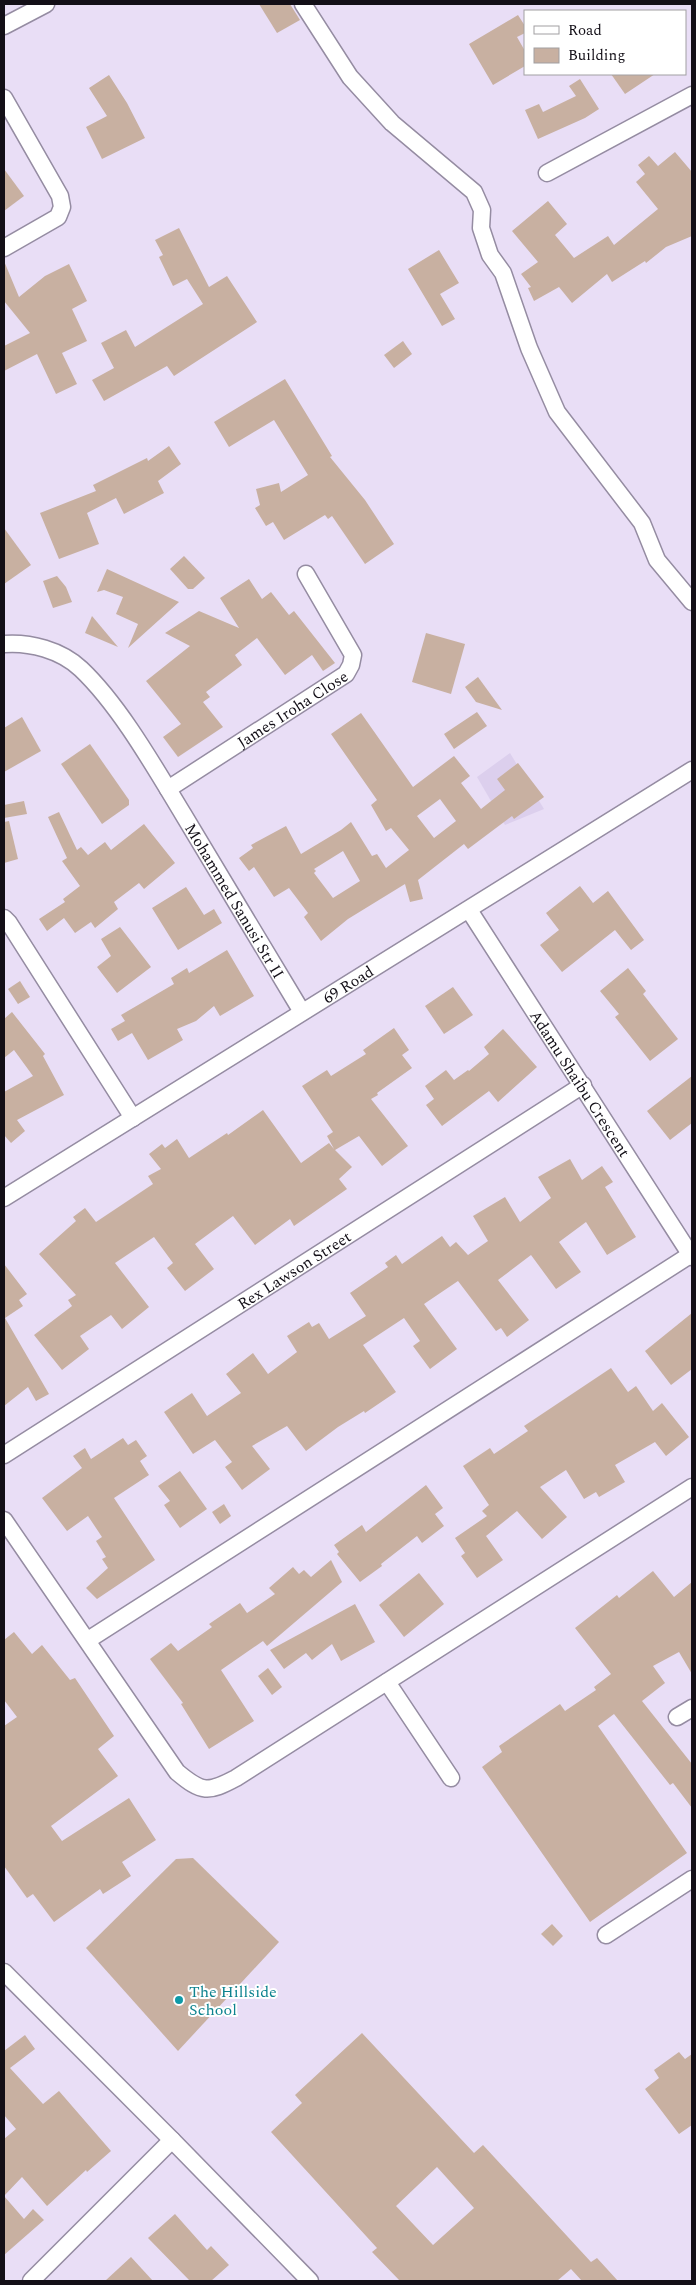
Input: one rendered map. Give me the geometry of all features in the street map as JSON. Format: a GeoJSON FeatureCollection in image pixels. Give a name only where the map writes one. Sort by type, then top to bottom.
{"type":"FeatureCollection","features":[{"type":"Feature","properties":{"kind":"street"},"geometry":{"type":"LineString","coordinates":[[4,26],[46,4]]}},
{"type":"Feature","properties":{"kind":"street"},"geometry":{"type":"LineString","coordinates":[[303,4],[350,77],[392,123],[474,192],[482,210],[481,228],[490,255],[503,273],[529,348],[556,412],[642,523],[657,560],[692,602]]}},
{"type":"Feature","properties":{"kind":"street"},"geometry":{"type":"LineString","coordinates":[[548,173],[692,96]]}},
{"type":"Feature","properties":{"kind":"street"},"geometry":{"type":"LineString","coordinates":[[4,98],[60,196],[62,207],[58,217],[4,248]]}},
{"type":"Feature","properties":{"kind":"street","name":"James Iroha Close"},"geometry":{"type":"LineString","coordinates":[[168,789],[346,674],[351,665],[353,655],[349,645],[306,574]]}},
{"type":"Feature","properties":{"kind":"street","name":"Mohammed Sanusi Str II"},"geometry":{"type":"LineString","coordinates":[[4,644],[28,644],[47,650],[80,668],[126,725],[168,789],[302,1012]]}},
{"type":"Feature","properties":{"kind":"street","name":"69 Road"},"geometry":{"type":"LineString","coordinates":[[4,1198],[302,1012],[470,910],[692,770]]}},
{"type":"Feature","properties":{"kind":"street","name":"Adamu Shaibu Crescent"},"geometry":{"type":"LineString","coordinates":[[470,910],[691,1256]]}},
{"type":"Feature","properties":{"kind":"street"},"geometry":{"type":"LineString","coordinates":[[7,920],[133,1118]]}},
{"type":"Feature","properties":{"kind":"street","name":"Rex Lawson Street"},"geometry":{"type":"LineString","coordinates":[[4,1455],[583,1085]]}},
{"type":"Feature","properties":{"kind":"street"},"geometry":{"type":"LineString","coordinates":[[88,1640],[691,1256]]}},
{"type":"Feature","properties":{"kind":"street"},"geometry":{"type":"LineString","coordinates":[[4,1520],[177,1772],[194,1786],[215,1789],[236,1778],[692,1487]]}},
{"type":"Feature","properties":{"kind":"street"},"geometry":{"type":"LineString","coordinates":[[387,1682],[451,1778]]}},
{"type":"Feature","properties":{"kind":"street"},"geometry":{"type":"LineString","coordinates":[[677,1717],[692,1708]]}},
{"type":"Feature","properties":{"kind":"street"},"geometry":{"type":"LineString","coordinates":[[606,1935],[692,1879]]}},
{"type":"Feature","properties":{"kind":"street"},"geometry":{"type":"LineString","coordinates":[[4,1972],[310,2281]]}},
{"type":"Feature","properties":{"kind":"street"},"geometry":{"type":"LineString","coordinates":[[30,2281],[172,2140]]}},
{"type":"Feature","properties":{"kind":"shaded area"},"geometry":{"type":"Polygon","coordinates":[[[510,753],[544,809],[505,825],[477,777],[510,753]]]}},
{"type":"Feature","properties":{"kind":"building"},"geometry":{"type":"Polygon","coordinates":[[[259,4],[290,4],[300,20],[277,33],[259,4]]]}},
{"type":"Feature","properties":{"kind":"building"},"geometry":{"type":"Polygon","coordinates":[[[518,15],[524,24],[524,34],[517,37],[524,49],[524,67],[493,85],[469,44],[518,15]]]}},
{"type":"Feature","properties":{"kind":"building"},"geometry":{"type":"Polygon","coordinates":[[[109,75],[127,103],[145,138],[102,159],[86,127],[107,116],[89,88],[109,75]]]}},
{"type":"Feature","properties":{"kind":"building"},"geometry":{"type":"Polygon","coordinates":[[[612,75],[654,75],[625,94],[612,75]]]}},
{"type":"Feature","properties":{"kind":"building"},"geometry":{"type":"Polygon","coordinates":[[[580,79],[599,109],[585,118],[538,139],[525,110],[539,104],[543,112],[576,96],[569,86],[580,79]]]}},
{"type":"Feature","properties":{"kind":"building"},"geometry":{"type":"Polygon","coordinates":[[[675,152],[692,172],[692,236],[666,247],[646,263],[645,261],[612,282],[607,274],[572,303],[559,287],[534,301],[528,288],[531,287],[521,274],[538,262],[512,231],[548,201],[567,224],[555,235],[574,258],[608,236],[614,245],[658,209],[636,182],[645,174],[638,165],[649,156],[658,166],[675,152]]]}},
{"type":"Feature","properties":{"kind":"building"},"geometry":{"type":"Polygon","coordinates":[[[4,169],[24,196],[4,211],[4,169]]]}},
{"type":"Feature","properties":{"kind":"building"},"geometry":{"type":"Polygon","coordinates":[[[179,228],[209,287],[227,276],[257,322],[174,376],[167,366],[104,401],[92,380],[114,368],[101,343],[126,330],[135,347],[203,304],[187,279],[173,286],[159,257],[163,255],[155,240],[179,228]]]}},
{"type":"Feature","properties":{"kind":"building"},"geometry":{"type":"Polygon","coordinates":[[[439,250],[459,283],[440,294],[455,319],[442,326],[408,269],[439,250]]]}},
{"type":"Feature","properties":{"kind":"building"},"geometry":{"type":"Polygon","coordinates":[[[4,261],[19,297],[45,276],[69,264],[87,301],[72,309],[87,341],[62,353],[77,384],[56,394],[37,354],[4,371],[4,346],[30,333],[4,301],[4,261]]]}},
{"type":"Feature","properties":{"kind":"building"},"geometry":{"type":"Polygon","coordinates":[[[403,341],[412,354],[394,368],[384,355],[403,341]]]}},
{"type":"Feature","properties":{"kind":"building"},"geometry":{"type":"Polygon","coordinates":[[[285,379],[332,456],[330,457],[365,500],[394,544],[365,564],[332,516],[328,519],[325,515],[284,540],[273,522],[266,526],[255,508],[260,505],[256,489],[279,483],[281,492],[308,475],[274,420],[229,447],[214,422],[285,379]]]}},
{"type":"Feature","properties":{"kind":"building"},"geometry":{"type":"Polygon","coordinates":[[[169,446],[181,464],[158,481],[164,493],[124,514],[116,498],[87,513],[99,544],[59,559],[40,513],[96,491],[93,485],[147,458],[148,461],[169,446]]]}},
{"type":"Feature","properties":{"kind":"building"},"geometry":{"type":"Polygon","coordinates":[[[4,528],[31,565],[4,584],[4,528]]]}},
{"type":"Feature","properties":{"kind":"building"},"geometry":{"type":"Polygon","coordinates":[[[184,556],[205,578],[193,589],[188,589],[170,569],[184,556]]]}},
{"type":"Feature","properties":{"kind":"building"},"geometry":{"type":"Polygon","coordinates":[[[107,569],[179,602],[128,648],[138,624],[116,614],[123,597],[104,590],[97,592],[107,569]]]}},
{"type":"Feature","properties":{"kind":"building"},"geometry":{"type":"Polygon","coordinates":[[[57,576],[66,587],[72,602],[53,608],[43,581],[57,576]]]}},
{"type":"Feature","properties":{"kind":"building"},"geometry":{"type":"Polygon","coordinates":[[[249,579],[262,599],[271,592],[289,615],[294,611],[335,663],[323,671],[312,655],[285,675],[257,638],[235,655],[242,665],[206,692],[210,697],[203,702],[223,727],[178,757],[163,737],[181,724],[146,681],[190,646],[165,633],[199,611],[239,628],[220,598],[249,579]]]}},
{"type":"Feature","properties":{"kind":"building"},"geometry":{"type":"Polygon","coordinates":[[[92,616],[118,647],[85,633],[92,616]]]}},
{"type":"Feature","properties":{"kind":"building"},"geometry":{"type":"Polygon","coordinates":[[[426,633],[465,644],[451,694],[412,682],[426,633]]]}},
{"type":"Feature","properties":{"kind":"building"},"geometry":{"type":"Polygon","coordinates":[[[478,677],[502,710],[476,702],[465,687],[478,677]]]}},
{"type":"Feature","properties":{"kind":"building"},"geometry":{"type":"Polygon","coordinates":[[[477,712],[487,726],[454,749],[444,734],[477,712]]]}},
{"type":"Feature","properties":{"kind":"building"},"geometry":{"type":"Polygon","coordinates":[[[361,713],[413,787],[454,756],[470,776],[461,783],[481,809],[505,790],[497,779],[518,763],[544,797],[514,819],[512,816],[468,849],[464,844],[418,880],[423,899],[410,902],[405,884],[348,919],[321,941],[304,917],[308,913],[289,888],[274,897],[254,867],[249,871],[239,858],[253,848],[251,845],[286,826],[301,854],[351,822],[372,856],[377,854],[386,868],[409,850],[391,828],[386,831],[371,805],[377,800],[331,734],[361,713]],[[440,799],[417,816],[434,838],[456,821],[440,799]],[[343,851],[314,869],[316,871],[314,873],[333,898],[360,881],[343,851]]]}},
{"type":"Feature","properties":{"kind":"building"},"geometry":{"type":"Polygon","coordinates":[[[22,717],[41,751],[4,772],[4,728],[22,717]]]}},
{"type":"Feature","properties":{"kind":"building"},"geometry":{"type":"Polygon","coordinates":[[[90,744],[129,800],[129,805],[102,824],[61,764],[90,744]]]}},
{"type":"Feature","properties":{"kind":"building"},"geometry":{"type":"Polygon","coordinates":[[[24,801],[27,814],[4,818],[4,805],[24,801]]]}},
{"type":"Feature","properties":{"kind":"building"},"geometry":{"type":"Polygon","coordinates":[[[59,812],[77,850],[81,847],[88,855],[105,842],[111,850],[144,824],[175,863],[144,889],[139,883],[114,902],[118,909],[95,928],[91,922],[75,933],[64,918],[47,931],[39,919],[65,902],[63,899],[80,886],[62,861],[67,858],[48,817],[59,812]]]}},
{"type":"Feature","properties":{"kind":"building"},"geometry":{"type":"Polygon","coordinates":[[[9,821],[18,859],[4,863],[4,822],[9,821]]]}},
{"type":"Feature","properties":{"kind":"building"},"geometry":{"type":"Polygon","coordinates":[[[580,886],[593,903],[608,891],[644,940],[631,950],[615,930],[562,972],[540,945],[559,930],[546,913],[580,886]]]}},
{"type":"Feature","properties":{"kind":"building"},"geometry":{"type":"Polygon","coordinates":[[[186,887],[204,915],[214,909],[222,923],[178,950],[152,908],[186,887]]]}},
{"type":"Feature","properties":{"kind":"building"},"geometry":{"type":"Polygon","coordinates":[[[120,927],[151,967],[117,993],[97,967],[111,956],[101,939],[120,927]]]}},
{"type":"Feature","properties":{"kind":"building"},"geometry":{"type":"Polygon","coordinates":[[[227,950],[254,996],[220,1016],[214,1006],[196,1021],[177,1029],[183,1040],[148,1060],[132,1033],[118,1041],[111,1029],[125,1021],[121,1015],[174,984],[171,978],[187,968],[189,973],[227,950]]]}},
{"type":"Feature","properties":{"kind":"building"},"geometry":{"type":"Polygon","coordinates":[[[628,968],[646,991],[643,994],[678,1039],[650,1061],[615,1017],[619,1014],[600,991],[628,968]]]}},
{"type":"Feature","properties":{"kind":"building"},"geometry":{"type":"Polygon","coordinates":[[[20,981],[30,997],[18,1004],[8,989],[20,981]]]}},
{"type":"Feature","properties":{"kind":"building"},"geometry":{"type":"Polygon","coordinates":[[[453,987],[473,1015],[444,1034],[425,1006],[453,987]]]}},
{"type":"Feature","properties":{"kind":"building"},"geometry":{"type":"Polygon","coordinates":[[[12,1012],[45,1054],[43,1056],[64,1095],[17,1120],[25,1131],[11,1143],[4,1135],[4,1092],[33,1076],[14,1050],[4,1058],[4,1019],[12,1012]]]}},
{"type":"Feature","properties":{"kind":"building"},"geometry":{"type":"Polygon","coordinates":[[[394,1028],[409,1050],[402,1055],[412,1068],[371,1099],[408,1146],[382,1166],[359,1136],[335,1150],[352,1167],[339,1179],[347,1189],[294,1226],[290,1219],[255,1245],[233,1216],[195,1244],[214,1269],[185,1291],[167,1268],[173,1263],[154,1237],[115,1263],[149,1307],[122,1329],[111,1315],[80,1336],[89,1349],[62,1370],[34,1335],[72,1306],[68,1300],[76,1295],[39,1254],[76,1221],[73,1217],[85,1208],[96,1222],[153,1184],[148,1176],[161,1169],[149,1154],[162,1144],[165,1148],[177,1139],[189,1158],[227,1133],[228,1135],[263,1110],[301,1163],[329,1143],[334,1149],[327,1136],[333,1132],[302,1086],[327,1070],[331,1076],[366,1054],[363,1050],[394,1028]]]}},
{"type":"Feature","properties":{"kind":"building"},"geometry":{"type":"Polygon","coordinates":[[[503,1029],[537,1067],[498,1102],[489,1091],[442,1126],[426,1105],[434,1099],[425,1086],[446,1070],[454,1080],[469,1071],[489,1054],[484,1047],[503,1029]]]}},
{"type":"Feature","properties":{"kind":"building"},"geometry":{"type":"Polygon","coordinates":[[[692,1076],[692,1123],[670,1140],[647,1111],[692,1076]]]}},
{"type":"Feature","properties":{"kind":"building"},"geometry":{"type":"Polygon","coordinates":[[[570,1159],[582,1180],[602,1166],[613,1182],[605,1187],[636,1237],[607,1255],[586,1222],[559,1242],[581,1272],[556,1289],[531,1255],[498,1280],[529,1320],[507,1337],[501,1328],[496,1331],[458,1281],[424,1304],[457,1349],[430,1369],[413,1346],[420,1341],[404,1318],[363,1345],[396,1392],[365,1413],[364,1411],[338,1427],[306,1451],[287,1426],[252,1446],[270,1469],[242,1490],[225,1467],[232,1462],[215,1440],[193,1454],[164,1412],[192,1393],[207,1416],[241,1393],[226,1374],[253,1353],[268,1374],[297,1352],[287,1336],[309,1322],[312,1327],[319,1323],[329,1339],[366,1316],[350,1293],[388,1267],[385,1263],[396,1255],[402,1264],[442,1236],[450,1247],[456,1242],[468,1255],[488,1241],[473,1216],[505,1197],[520,1222],[551,1198],[538,1177],[570,1159]]]}},
{"type":"Feature","properties":{"kind":"building"},"geometry":{"type":"Polygon","coordinates":[[[4,1264],[27,1294],[19,1300],[23,1306],[5,1318],[49,1394],[36,1401],[28,1387],[4,1406],[4,1264]]]}},
{"type":"Feature","properties":{"kind":"building"},"geometry":{"type":"Polygon","coordinates":[[[692,1313],[692,1369],[671,1385],[645,1351],[692,1313]]]}},
{"type":"Feature","properties":{"kind":"building"},"geometry":{"type":"Polygon","coordinates":[[[611,1368],[628,1392],[636,1386],[653,1411],[662,1403],[689,1437],[666,1456],[655,1442],[615,1465],[625,1482],[599,1497],[596,1492],[584,1499],[566,1470],[540,1487],[567,1517],[542,1539],[517,1511],[486,1536],[503,1560],[477,1578],[461,1556],[465,1553],[455,1538],[487,1516],[482,1511],[489,1505],[463,1466],[490,1448],[494,1454],[528,1431],[524,1426],[611,1368]]]}},
{"type":"Feature","properties":{"kind":"building"},"geometry":{"type":"Polygon","coordinates":[[[123,1438],[128,1445],[136,1440],[147,1456],[140,1461],[149,1475],[114,1498],[155,1560],[97,1599],[86,1588],[108,1568],[102,1559],[106,1557],[96,1541],[102,1537],[88,1516],[67,1531],[42,1498],[82,1468],[73,1456],[85,1448],[91,1459],[123,1438]]]}},
{"type":"Feature","properties":{"kind":"building"},"geometry":{"type":"Polygon","coordinates":[[[180,1471],[207,1509],[180,1528],[164,1505],[170,1501],[158,1486],[180,1471]]]}},
{"type":"Feature","properties":{"kind":"building"},"geometry":{"type":"Polygon","coordinates":[[[426,1485],[443,1508],[435,1514],[444,1526],[422,1543],[417,1536],[360,1582],[337,1554],[339,1552],[334,1545],[362,1525],[366,1532],[426,1485]]]}},
{"type":"Feature","properties":{"kind":"building"},"geometry":{"type":"Polygon","coordinates":[[[224,1504],[231,1516],[220,1524],[212,1512],[224,1504]]]}},
{"type":"Feature","properties":{"kind":"building"},"geometry":{"type":"Polygon","coordinates":[[[331,1560],[342,1582],[267,1646],[263,1641],[221,1670],[254,1721],[209,1749],[181,1704],[183,1703],[150,1659],[171,1643],[178,1651],[212,1627],[209,1624],[240,1603],[247,1613],[275,1594],[269,1588],[293,1567],[299,1574],[304,1570],[311,1577],[331,1560]]]}},
{"type":"Feature","properties":{"kind":"building"},"geometry":{"type":"Polygon","coordinates":[[[653,1571],[674,1597],[692,1582],[692,1674],[679,1652],[653,1666],[665,1683],[642,1701],[692,1764],[692,1808],[673,1783],[670,1785],[614,1714],[598,1726],[687,1853],[590,1922],[482,1767],[502,1752],[499,1746],[560,1704],[565,1711],[596,1690],[594,1687],[611,1674],[575,1628],[617,1595],[619,1598],[653,1571]]]}},
{"type":"Feature","properties":{"kind":"building"},"geometry":{"type":"Polygon","coordinates":[[[419,1573],[444,1604],[404,1637],[379,1605],[419,1573]]]}},
{"type":"Feature","properties":{"kind":"building"},"geometry":{"type":"Polygon","coordinates":[[[355,1604],[375,1642],[341,1661],[332,1644],[312,1660],[306,1653],[284,1669],[270,1650],[355,1604]]]}},
{"type":"Feature","properties":{"kind":"building"},"geometry":{"type":"Polygon","coordinates":[[[14,1632],[32,1654],[42,1645],[70,1680],[75,1678],[114,1736],[98,1749],[118,1776],[51,1826],[62,1841],[129,1798],[156,1840],[122,1862],[131,1876],[103,1894],[100,1889],[54,1922],[33,1894],[27,1898],[4,1866],[4,1726],[17,1717],[4,1700],[4,1640],[14,1632]]]}},
{"type":"Feature","properties":{"kind":"building"},"geometry":{"type":"Polygon","coordinates":[[[268,1668],[282,1687],[272,1695],[258,1676],[268,1668]]]}},
{"type":"Feature","properties":{"kind":"building","name":"The Hillside School"},"geometry":{"type":"Polygon","coordinates":[[[193,1858],[279,1942],[178,2051],[86,1948],[176,1859],[193,1858]]]}},
{"type":"Feature","properties":{"kind":"building"},"geometry":{"type":"Polygon","coordinates":[[[552,1924],[563,1936],[553,1946],[541,1934],[552,1924]]]}},
{"type":"Feature","properties":{"kind":"building"},"geometry":{"type":"Polygon","coordinates":[[[362,2033],[474,2153],[483,2145],[591,2262],[597,2258],[618,2281],[582,2281],[571,2269],[557,2281],[400,2281],[372,2252],[377,2248],[271,2132],[302,2103],[295,2095],[362,2033]],[[437,2167],[396,2206],[433,2245],[474,2208],[437,2167]]]}},
{"type":"Feature","properties":{"kind":"building"},"geometry":{"type":"Polygon","coordinates":[[[25,2035],[35,2049],[10,2068],[43,2104],[59,2091],[111,2151],[87,2172],[86,2170],[47,2206],[22,2177],[4,2196],[4,2139],[16,2129],[4,2115],[4,2051],[25,2035]]]}},
{"type":"Feature","properties":{"kind":"building"},"geometry":{"type":"Polygon","coordinates":[[[679,2052],[685,2059],[692,2054],[692,2125],[679,2134],[645,2089],[659,2078],[654,2070],[679,2052]]]}},
{"type":"Feature","properties":{"kind":"building"},"geometry":{"type":"Polygon","coordinates":[[[4,2196],[24,2219],[33,2209],[44,2220],[4,2255],[4,2196]]]}},
{"type":"Feature","properties":{"kind":"building"},"geometry":{"type":"Polygon","coordinates":[[[175,2214],[207,2250],[211,2246],[229,2265],[211,2281],[190,2281],[148,2238],[175,2214]]]}},
{"type":"Feature","properties":{"kind":"building"},"geometry":{"type":"Polygon","coordinates":[[[131,2257],[153,2281],[105,2281],[131,2257]]]}},
{"type":"Feature","properties":{"kind":"place","name":"The Hillside School"},"geometry":{"type":"Point","coordinates":[179,2000]}}]}
